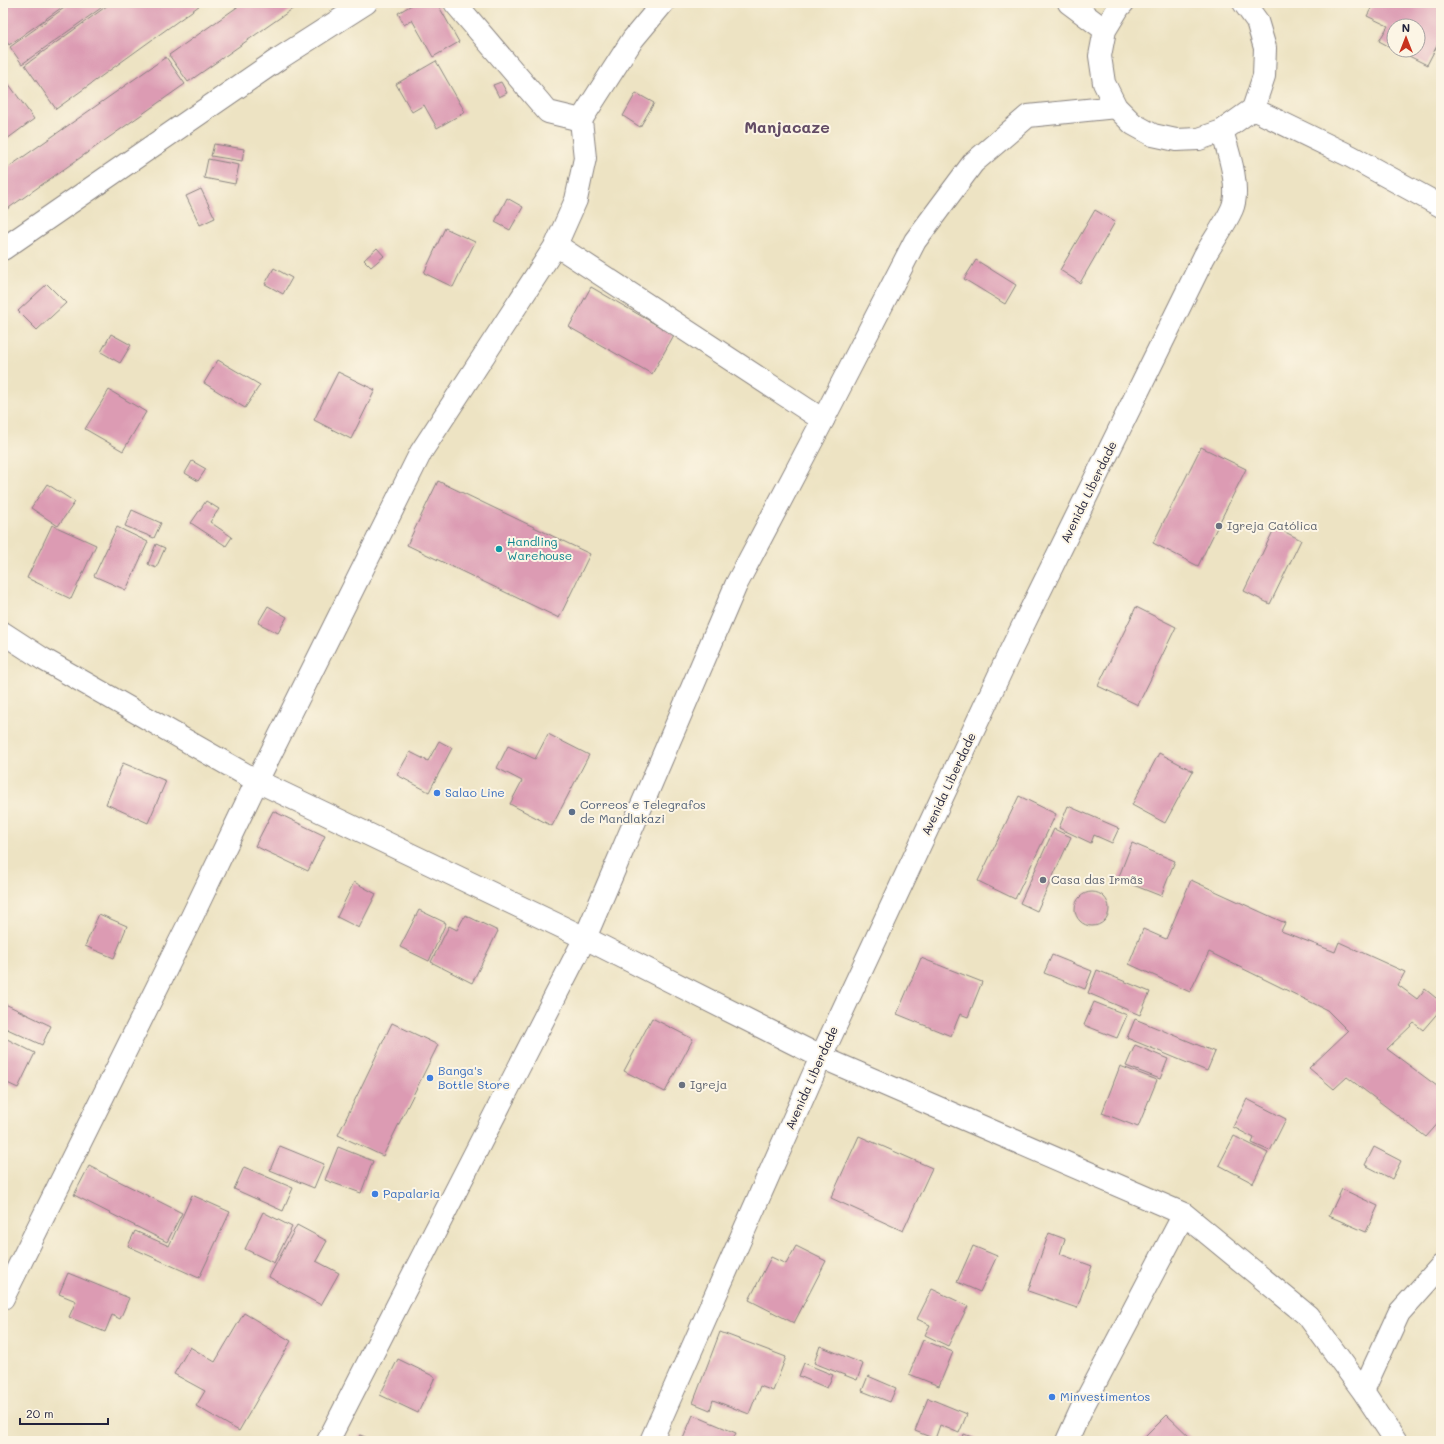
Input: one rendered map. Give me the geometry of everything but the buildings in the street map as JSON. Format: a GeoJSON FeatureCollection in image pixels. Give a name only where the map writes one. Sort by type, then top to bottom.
{"type":"FeatureCollection","features":[{"type":"Feature","properties":{"kind":"street"},"geometry":{"type":"LineString","coordinates":[[3,249],[280,58],[366,3]]}},
{"type":"Feature","properties":{"kind":"street"},"geometry":{"type":"LineString","coordinates":[[455,3],[548,112],[581,120]]}},
{"type":"Feature","properties":{"kind":"street"},"geometry":{"type":"LineString","coordinates":[[3,1298],[187,927],[257,780],[421,452],[556,245],[576,200],[585,158],[581,120],[633,39],[663,3]]}},
{"type":"Feature","properties":{"kind":"street"},"geometry":{"type":"LineString","coordinates":[[1069,3],[1105,30]]}},
{"type":"Feature","properties":{"kind":"street"},"geometry":{"type":"LineString","coordinates":[[1123,3],[1118,7],[1105,30],[1100,56],[1104,83],[1116,107],[1133,124],[1153,135],[1176,140],[1199,139],[1222,131],[1253,109],[1264,76],[1265,48],[1257,21],[1244,3]]}},
{"type":"Feature","properties":{"kind":"street"},"geometry":{"type":"LineString","coordinates":[[328,1441],[586,938],[736,585],[915,241],[973,163],[1028,116],[1116,107]]}},
{"type":"Feature","properties":{"kind":"street"},"geometry":{"type":"LineString","coordinates":[[1253,109],[1350,156],[1441,206]]}},
{"type":"Feature","properties":{"kind":"street","name":"Avenida Liberdade"},"geometry":{"type":"LineString","coordinates":[[651,1441],[821,1057],[1009,654],[1204,257],[1233,208],[1235,190],[1233,173],[1222,131]]}},
{"type":"Feature","properties":{"kind":"street"},"geometry":{"type":"LineString","coordinates":[[556,245],[823,420]]}},
{"type":"Feature","properties":{"kind":"street"},"geometry":{"type":"LineString","coordinates":[[3,633],[43,659],[257,780],[346,824],[586,938],[821,1057],[1184,1214],[1308,1316],[1363,1391],[1396,1441]]}},
{"type":"Feature","properties":{"kind":"street"},"geometry":{"type":"LineString","coordinates":[[1067,1441],[1084,1403],[1184,1214]]}},
{"type":"Feature","properties":{"kind":"street"},"geometry":{"type":"LineString","coordinates":[[1363,1391],[1399,1313],[1441,1266]]}},
{"type":"Feature","properties":{"kind":"place","name":"Igreja Católica"},"geometry":{"type":"Point","coordinates":[1219,526]}},
{"type":"Feature","properties":{"kind":"place","name":"Handling Warehouse"},"geometry":{"type":"Point","coordinates":[499,549]}},
{"type":"Feature","properties":{"kind":"place","name":"Salao Line"},"geometry":{"type":"Point","coordinates":[437,793]}},
{"type":"Feature","properties":{"kind":"place","name":"Correos e Telegrafos de Mandlakazi"},"geometry":{"type":"Point","coordinates":[572,812]}},
{"type":"Feature","properties":{"kind":"place","name":"Casa das Irmãs"},"geometry":{"type":"Point","coordinates":[1043,880]}},
{"type":"Feature","properties":{"kind":"place","name":"Banga's Bottle Store"},"geometry":{"type":"Point","coordinates":[430,1078]}},
{"type":"Feature","properties":{"kind":"place","name":"Igreja"},"geometry":{"type":"Point","coordinates":[682,1085]}},
{"type":"Feature","properties":{"kind":"place","name":"Papalaria"},"geometry":{"type":"Point","coordinates":[375,1194]}},
{"type":"Feature","properties":{"kind":"place","name":"Minvestimentos"},"geometry":{"type":"Point","coordinates":[1052,1397]}},
{"type":"Feature","properties":{"kind":"district","name":"Manjacaze"},"geometry":{"type":"Point","coordinates":[787,127]}}]}
